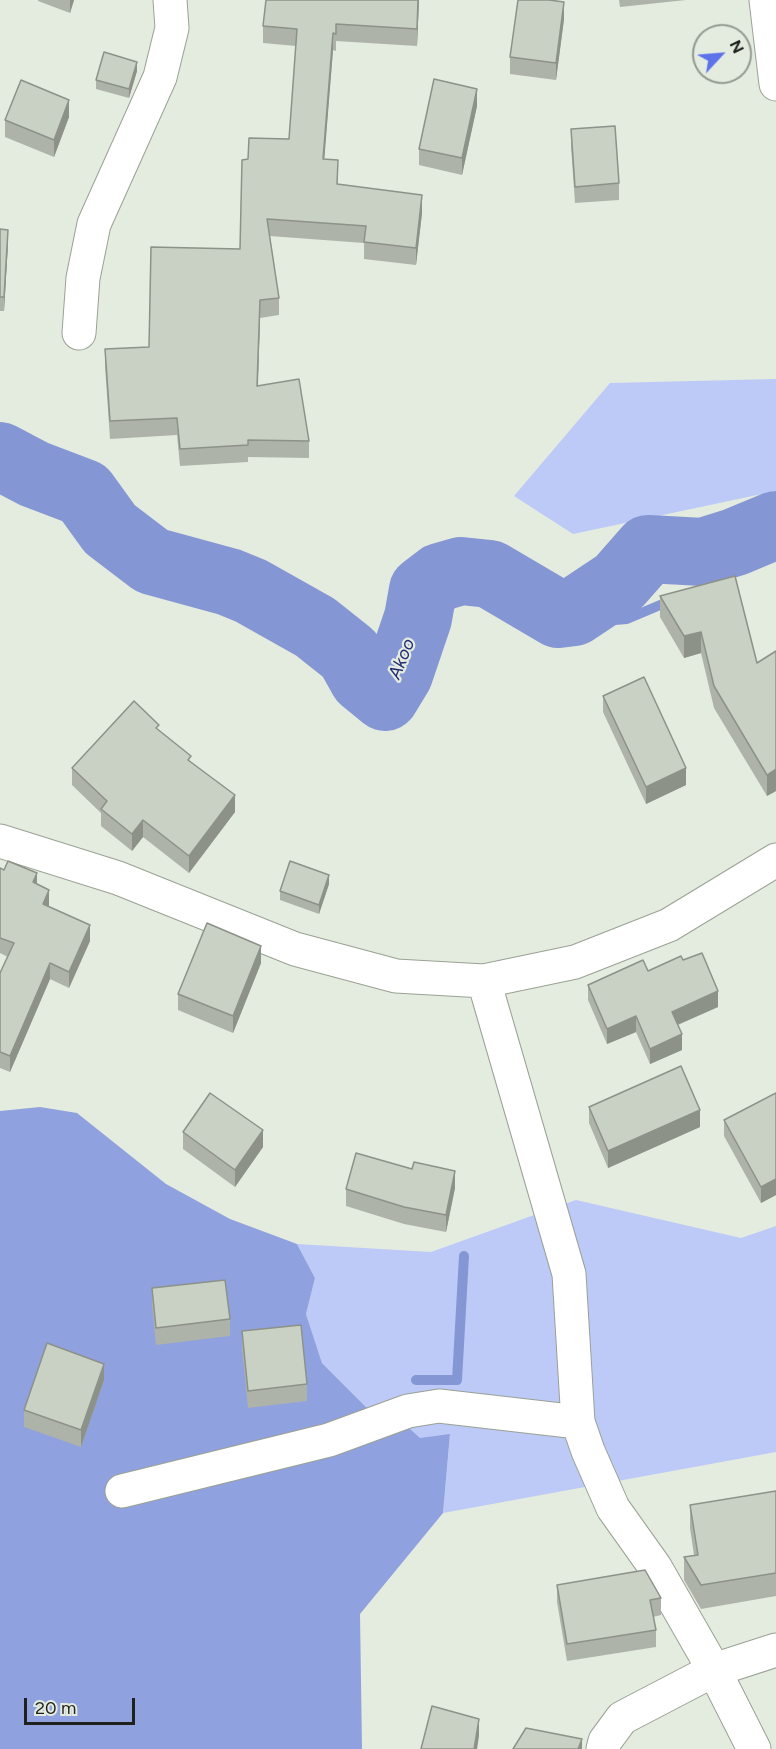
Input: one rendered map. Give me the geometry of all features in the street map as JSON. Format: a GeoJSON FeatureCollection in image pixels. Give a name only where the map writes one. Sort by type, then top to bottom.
{"type":"FeatureCollection","features":[{"type":"Feature","properties":{"kind":"street"},"geometry":{"type":"LineString","coordinates":[[79,333],[83,278],[94,224],[160,77],[172,28],[170,0]]}},
{"type":"Feature","properties":{"kind":"street"},"geometry":{"type":"LineString","coordinates":[[766,0],[776,84]]}},
{"type":"Feature","properties":{"kind":"street"},"geometry":{"type":"LineString","coordinates":[[0,841],[118,878],[295,949],[396,976],[484,981],[575,962],[669,925],[776,860]]}},
{"type":"Feature","properties":{"kind":"street"},"geometry":{"type":"LineString","coordinates":[[484,981],[569,1274],[578,1422],[613,1508],[654,1567],[714,1670],[754,1749]]}},
{"type":"Feature","properties":{"kind":"street"},"geometry":{"type":"LineString","coordinates":[[122,1491],[329,1440],[408,1410],[439,1406],[578,1422]]}},
{"type":"Feature","properties":{"kind":"street"},"geometry":{"type":"LineString","coordinates":[[603,1749],[605,1741],[622,1718],[714,1670],[776,1650]]}},
{"type":"Feature","properties":{"kind":"shaded area"},"geometry":{"type":"Polygon","coordinates":[[[776,379],[776,491],[573,534],[514,496],[610,383],[776,379]]]}},
{"type":"Feature","properties":{"kind":"shaded area"},"geometry":{"type":"Polygon","coordinates":[[[40,1107],[77,1113],[166,1184],[230,1219],[297,1244],[315,1278],[306,1314],[322,1363],[374,1415],[410,1429],[420,1438],[450,1434],[443,1513],[360,1614],[362,1749],[0,1749],[0,1111],[40,1107]]]}},
{"type":"Feature","properties":{"kind":"shaded area"},"geometry":{"type":"Polygon","coordinates":[[[576,1200],[741,1238],[776,1226],[776,1452],[443,1513],[450,1435],[420,1439],[410,1429],[374,1415],[322,1363],[306,1314],[315,1278],[297,1244],[431,1252],[576,1200]]]}},
{"type":"Feature","properties":{"kind":"building"},"geometry":{"type":"Polygon","coordinates":[[[266,0],[418,0],[417,29],[336,24],[336,34],[333,33],[323,159],[338,160],[337,184],[422,195],[416,248],[364,242],[366,226],[267,219],[279,298],[260,300],[257,386],[299,379],[309,441],[248,440],[248,445],[180,449],[177,418],[110,421],[105,349],[149,347],[151,247],[240,249],[242,160],[248,159],[249,138],[289,139],[297,29],[263,26],[266,0]]]}},
{"type":"Feature","properties":{"kind":"building"},"geometry":{"type":"Polygon","coordinates":[[[518,0],[564,2],[556,63],[510,57],[518,0]]]}},
{"type":"Feature","properties":{"kind":"building"},"geometry":{"type":"Polygon","coordinates":[[[104,52],[137,62],[129,89],[96,80],[104,52]]]}},
{"type":"Feature","properties":{"kind":"building"},"geometry":{"type":"Polygon","coordinates":[[[434,79],[477,89],[462,158],[419,149],[434,79]]]}},
{"type":"Feature","properties":{"kind":"building"},"geometry":{"type":"Polygon","coordinates":[[[21,80],[69,100],[54,140],[5,120],[21,80]]]}},
{"type":"Feature","properties":{"kind":"building"},"geometry":{"type":"Polygon","coordinates":[[[615,126],[619,183],[575,187],[571,129],[615,126]]]}},
{"type":"Feature","properties":{"kind":"building"},"geometry":{"type":"Polygon","coordinates":[[[0,229],[8,230],[4,297],[0,297],[0,229]]]}},
{"type":"Feature","properties":{"kind":"building"},"geometry":{"type":"Polygon","coordinates":[[[735,576],[757,663],[776,651],[776,769],[767,775],[714,686],[701,632],[684,636],[660,596],[735,576]]]}},
{"type":"Feature","properties":{"kind":"building"},"geometry":{"type":"Polygon","coordinates":[[[644,677],[686,768],[646,787],[603,696],[644,677]]]}},
{"type":"Feature","properties":{"kind":"building"},"geometry":{"type":"Polygon","coordinates":[[[134,701],[159,725],[156,728],[191,756],[188,760],[235,795],[189,856],[143,820],[132,834],[101,809],[107,801],[72,768],[134,701]]]}},
{"type":"Feature","properties":{"kind":"building"},"geometry":{"type":"Polygon","coordinates":[[[8,861],[37,873],[33,882],[49,890],[43,904],[90,925],[69,972],[50,963],[10,1056],[0,1052],[0,973],[14,943],[0,938],[0,868],[4,870],[8,861]]]}},
{"type":"Feature","properties":{"kind":"building"},"geometry":{"type":"Polygon","coordinates":[[[290,861],[329,875],[319,905],[280,891],[290,861]]]}},
{"type":"Feature","properties":{"kind":"building"},"geometry":{"type":"Polygon","coordinates":[[[207,923],[261,946],[233,1016],[178,994],[207,923]]]}},
{"type":"Feature","properties":{"kind":"building"},"geometry":{"type":"Polygon","coordinates":[[[702,953],[718,991],[672,1012],[682,1034],[650,1049],[636,1016],[607,1029],[588,985],[643,960],[648,971],[681,956],[683,960],[702,953]]]}},
{"type":"Feature","properties":{"kind":"building"},"geometry":{"type":"Polygon","coordinates":[[[681,1066],[700,1110],[608,1151],[589,1107],[681,1066]]]}},
{"type":"Feature","properties":{"kind":"building"},"geometry":{"type":"Polygon","coordinates":[[[210,1093],[263,1130],[235,1170],[183,1132],[210,1093]]]}},
{"type":"Feature","properties":{"kind":"building"},"geometry":{"type":"Polygon","coordinates":[[[776,1093],[776,1179],[761,1187],[724,1120],[776,1093]]]}},
{"type":"Feature","properties":{"kind":"building"},"geometry":{"type":"Polygon","coordinates":[[[356,1153],[412,1169],[414,1162],[455,1171],[446,1215],[404,1207],[346,1189],[356,1153]]]}},
{"type":"Feature","properties":{"kind":"building"},"geometry":{"type":"Polygon","coordinates":[[[225,1280],[230,1319],[156,1328],[152,1288],[225,1280]]]}},
{"type":"Feature","properties":{"kind":"building"},"geometry":{"type":"Polygon","coordinates":[[[301,1325],[307,1384],[248,1391],[242,1331],[301,1325]]]}},
{"type":"Feature","properties":{"kind":"building"},"geometry":{"type":"Polygon","coordinates":[[[47,1343],[104,1364],[81,1430],[24,1410],[47,1343]]]}},
{"type":"Feature","properties":{"kind":"building"},"geometry":{"type":"Polygon","coordinates":[[[776,1491],[776,1573],[701,1585],[684,1557],[698,1555],[690,1505],[776,1491]]]}},
{"type":"Feature","properties":{"kind":"building"},"geometry":{"type":"Polygon","coordinates":[[[645,1570],[661,1598],[650,1600],[656,1630],[567,1644],[557,1585],[645,1570]]]}},
{"type":"Feature","properties":{"kind":"building"},"geometry":{"type":"Polygon","coordinates":[[[432,1706],[479,1719],[474,1749],[421,1749],[432,1706]]]}},
{"type":"Feature","properties":{"kind":"building"},"geometry":{"type":"Polygon","coordinates":[[[526,1728],[582,1739],[578,1749],[513,1749],[526,1728]]]}},
{"type":"Feature","properties":{"kind":"waterway","name":"Akoo"},"geometry":{"type":"LineString","coordinates":[[0,456],[34,474],[84,493],[110,529],[152,561],[229,582],[251,591],[315,627],[349,654],[363,679],[385,697],[399,674],[418,618],[423,590],[440,577],[461,571],[490,574],[558,614],[574,612],[619,582],[648,549],[703,552],[776,525]]}},
{"type":"Feature","properties":{"kind":"waterway"},"geometry":{"type":"LineString","coordinates":[[574,612],[586,628],[602,621],[627,619],[672,600]]}},
{"type":"Feature","properties":{"kind":"waterway"},"geometry":{"type":"LineString","coordinates":[[416,1380],[457,1380],[464,1256]]}}]}
